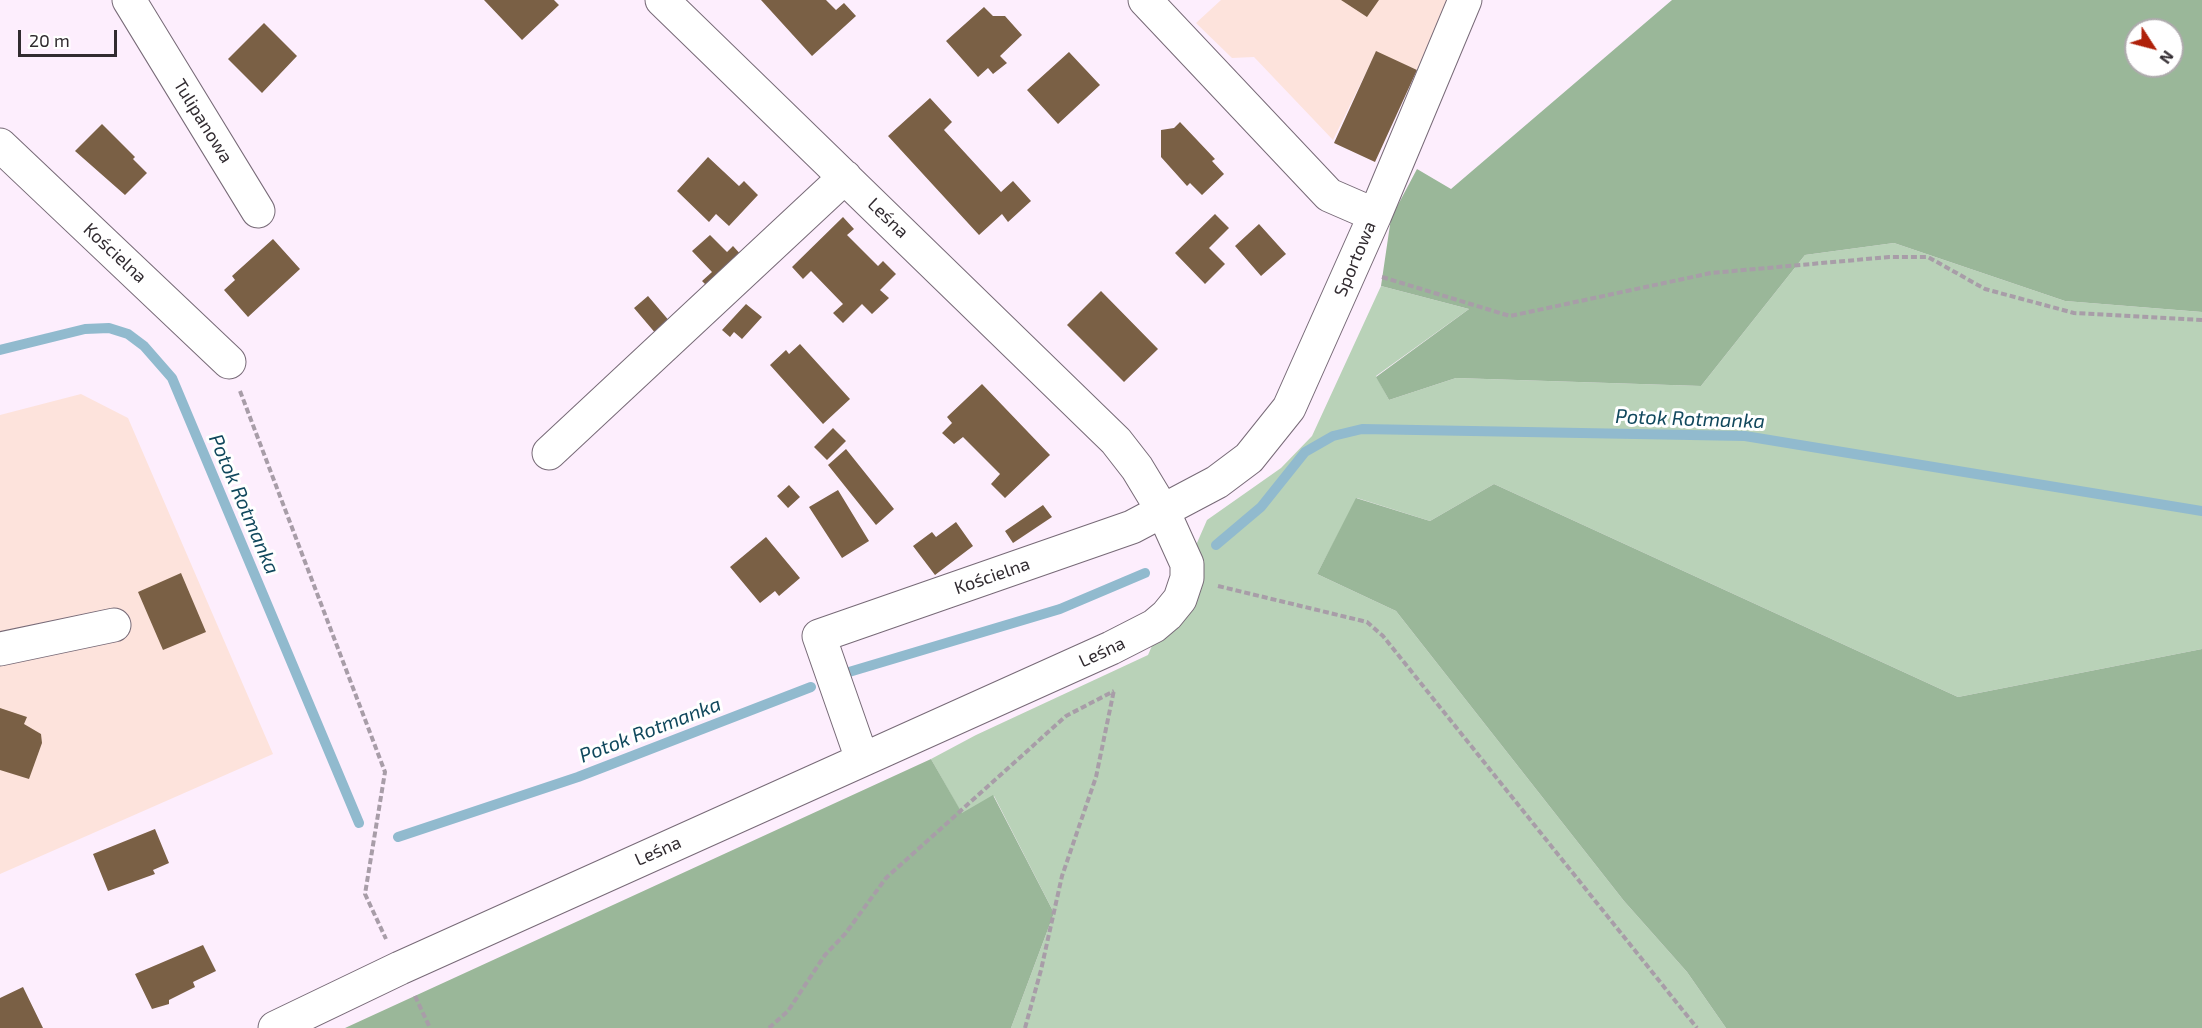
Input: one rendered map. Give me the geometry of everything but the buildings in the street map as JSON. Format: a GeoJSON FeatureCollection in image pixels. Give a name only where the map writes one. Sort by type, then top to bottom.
{"type":"FeatureCollection","features":[{"type":"Feature","properties":{"kind":"street","name":"Tulipanowa"},"geometry":{"type":"LineString","coordinates":[[129,0],[258,211]]}},
{"type":"Feature","properties":{"kind":"street","name":"Leśna"},"geometry":{"type":"LineString","coordinates":[[275,1028],[400,968],[1111,648],[1154,626],[1180,599],[1187,578],[1187,564],[1163,511],[1137,468],[1116,441],[662,0]]}},
{"type":"Feature","properties":{"kind":"street","name":"Sportowa"},"geometry":{"type":"LineString","coordinates":[[1145,0],[1329,195],[1375,215],[1288,408],[1268,436],[1249,458],[1217,483],[1163,511]]}},
{"type":"Feature","properties":{"kind":"street"},"geometry":{"type":"LineString","coordinates":[[1375,215],[1465,0]]}},
{"type":"Feature","properties":{"kind":"street","name":"Kościelna"},"geometry":{"type":"LineString","coordinates":[[0,145],[229,362]]}},
{"type":"Feature","properties":{"kind":"street"},"geometry":{"type":"LineString","coordinates":[[549,453],[845,177]]}},
{"type":"Feature","properties":{"kind":"street","name":"Kościelna"},"geometry":{"type":"LineString","coordinates":[[862,759],[819,636],[1132,527],[1163,511]]}},
{"type":"Feature","properties":{"kind":"street"},"geometry":{"type":"LineString","coordinates":[[0,649],[114,625]]}},
{"type":"Feature","properties":{"kind":"path"},"geometry":{"type":"LineString","coordinates":[[1352,268],[1510,316],[1711,273],[1889,257],[1928,257],[1984,289],[2074,313],[2202,320]]}},
{"type":"Feature","properties":{"kind":"path"},"geometry":{"type":"LineString","coordinates":[[229,362],[385,772],[365,894],[400,968]]}},
{"type":"Feature","properties":{"kind":"path"},"geometry":{"type":"LineString","coordinates":[[1187,578],[1367,622],[1383,636],[1697,1028]]}},
{"type":"Feature","properties":{"kind":"path"},"geometry":{"type":"LineString","coordinates":[[1025,1028],[1041,970],[1062,876],[1096,777],[1114,691],[1111,648]]}},
{"type":"Feature","properties":{"kind":"path"},"geometry":{"type":"LineString","coordinates":[[769,1028],[788,1011],[825,955],[845,934],[886,878],[1066,716],[1114,691]]}},
{"type":"Feature","properties":{"kind":"shaded area"},"geometry":{"type":"Polygon","coordinates":[[[1221,0],[1451,0],[1417,70],[1376,52],[1333,140],[1254,57],[1232,58],[1196,23],[1221,0]]]}},
{"type":"Feature","properties":{"kind":"shaded area"},"geometry":{"type":"Polygon","coordinates":[[[81,394],[128,418],[273,754],[0,874],[0,415],[81,394]]]}},
{"type":"Feature","properties":{"kind":"green space"},"geometry":{"type":"Polygon","coordinates":[[[1672,0],[2202,0],[2202,312],[2065,301],[1894,243],[1805,255],[1701,386],[1456,378],[1389,400],[1376,377],[1469,309],[1381,286],[1391,218],[1417,169],[1451,189],[1672,0]]]}},
{"type":"Feature","properties":{"kind":"green space"},"geometry":{"type":"Polygon","coordinates":[[[1894,243],[2065,301],[2202,312],[2202,649],[1958,697],[1494,484],[1430,521],[1357,498],[1317,574],[1396,611],[1624,901],[1687,972],[1726,1028],[1011,1028],[1054,913],[994,796],[962,814],[931,759],[976,735],[1148,655],[1207,520],[1281,468],[1312,436],[1381,286],[1469,309],[1376,376],[1389,400],[1456,378],[1701,386],[1805,255],[1894,243]]]}},
{"type":"Feature","properties":{"kind":"green space"},"geometry":{"type":"Polygon","coordinates":[[[1494,484],[1958,697],[2202,649],[2202,1028],[1726,1028],[1687,972],[1624,901],[1396,611],[1317,574],[1356,498],[1430,521],[1494,484]]]}},
{"type":"Feature","properties":{"kind":"green space"},"geometry":{"type":"Polygon","coordinates":[[[931,759],[962,813],[993,795],[1054,913],[1011,1028],[345,1028],[931,759]]]}},
{"type":"Feature","properties":{"kind":"waterway","name":"Potok Rotmanka"},"geometry":{"type":"LineString","coordinates":[[0,350],[85,329],[109,328],[128,334],[144,346],[172,378],[359,823]]}},
{"type":"Feature","properties":{"kind":"waterway","name":"Potok Rotmanka"},"geometry":{"type":"LineString","coordinates":[[1216,545],[1261,507],[1305,452],[1333,436],[1362,429],[1745,436],[2202,511]]}},
{"type":"Feature","properties":{"kind":"waterway","name":"Potok Rotmanka"},"geometry":{"type":"LineString","coordinates":[[849,672],[1060,609],[1145,573]]}},
{"type":"Feature","properties":{"kind":"waterway","name":"Potok Rotmanka"},"geometry":{"type":"LineString","coordinates":[[398,837],[578,777],[811,687]]}}]}
